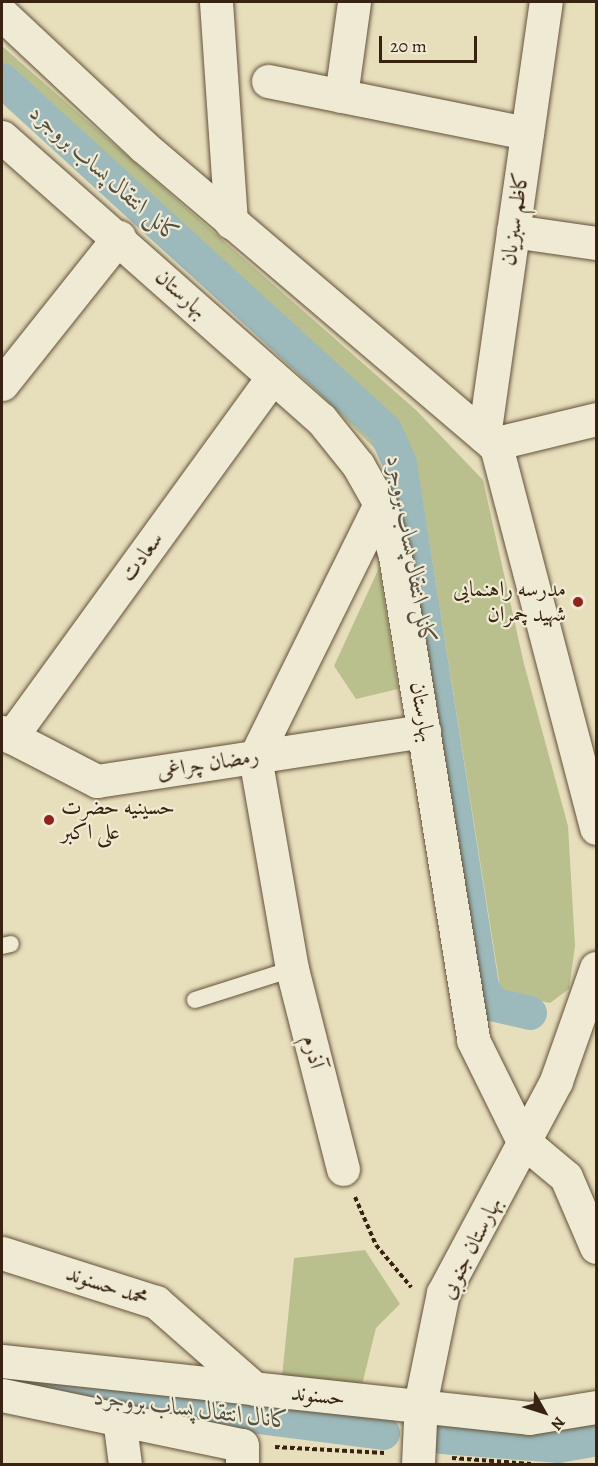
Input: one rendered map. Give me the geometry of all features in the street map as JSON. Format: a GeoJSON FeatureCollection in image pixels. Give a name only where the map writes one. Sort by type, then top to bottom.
{"type":"FeatureCollection","features":[{"type":"Feature","properties":{"kind":"street"},"geometry":{"type":"LineString","coordinates":[[216,2],[231,222]]}},
{"type":"Feature","properties":{"kind":"street"},"geometry":{"type":"LineString","coordinates":[[341,96],[354,2]]}},
{"type":"Feature","properties":{"kind":"street","name":"کاظم سبزیان"},"geometry":{"type":"LineString","coordinates":[[489,440],[513,231],[546,2]]}},
{"type":"Feature","properties":{"kind":"street"},"geometry":{"type":"LineString","coordinates":[[2,14],[231,222],[489,440],[597,828]]}},
{"type":"Feature","properties":{"kind":"street"},"geometry":{"type":"LineString","coordinates":[[268,81],[527,133]]}},
{"type":"Feature","properties":{"kind":"street","name":"بهارستان"},"geometry":{"type":"LineString","coordinates":[[2,137],[119,237],[321,419],[358,465],[380,504],[395,556],[473,1040],[523,1141]]}},
{"type":"Feature","properties":{"kind":"street"},"geometry":{"type":"LineString","coordinates":[[513,231],[597,243]]}},
{"type":"Feature","properties":{"kind":"street"},"geometry":{"type":"LineString","coordinates":[[2,384],[119,237]]}},
{"type":"Feature","properties":{"kind":"street","name":"سعادت"},"geometry":{"type":"LineString","coordinates":[[6,734],[273,377]]}},
{"type":"Feature","properties":{"kind":"street"},"geometry":{"type":"LineString","coordinates":[[489,440],[597,419]]}},
{"type":"Feature","properties":{"kind":"street"},"geometry":{"type":"LineString","coordinates":[[255,757],[380,504]]}},
{"type":"Feature","properties":{"kind":"street","name":"رمضان چراغی"},"geometry":{"type":"LineString","coordinates":[[6,734],[97,781],[424,731]]}},
{"type":"Feature","properties":{"kind":"street","name":"آذرم"},"geometry":{"type":"LineString","coordinates":[[255,757],[292,969],[343,1169]]}},
{"type":"Feature","properties":{"kind":"street"},"geometry":{"type":"LineString","coordinates":[[597,968],[556,1081],[523,1141],[566,1177],[597,1246]]}},
{"type":"Feature","properties":{"kind":"street","name":"بهارستان جنوبی"},"geometry":{"type":"LineString","coordinates":[[418,1464],[420,1407],[443,1293],[523,1141]]}},
{"type":"Feature","properties":{"kind":"street","name":"محمد حسنوند"},"geometry":{"type":"LineString","coordinates":[[2,1253],[156,1302],[255,1389]]}},
{"type":"Feature","properties":{"kind":"street","name":"حسنوند"},"geometry":{"type":"LineString","coordinates":[[2,1360],[529,1418],[597,1407]]}},
{"type":"Feature","properties":{"kind":"street"},"geometry":{"type":"LineString","coordinates":[[2,1395],[119,1418],[242,1455]]}},
{"type":"Feature","properties":{"kind":"street"},"geometry":{"type":"LineString","coordinates":[[119,1418],[125,1464]]}},
{"type":"Feature","properties":{"kind":"lane"},"geometry":{"type":"LineString","coordinates":[[195,1000],[292,969]]}},
{"type":"Feature","properties":{"kind":"path"},"geometry":{"type":"LineString","coordinates":[[343,1169],[376,1245],[438,1320]]}},
{"type":"Feature","properties":{"kind":"green space"},"geometry":{"type":"Polygon","coordinates":[[[2,46],[416,410],[483,480],[524,664],[568,826],[575,946],[569,989],[550,1003],[501,993],[422,496],[2,75],[2,46]]]}},
{"type":"Feature","properties":{"kind":"green space"},"geometry":{"type":"Polygon","coordinates":[[[379,568],[398,689],[356,699],[334,666],[379,568]]]}},
{"type":"Feature","properties":{"kind":"green space"},"geometry":{"type":"Polygon","coordinates":[[[365,1250],[400,1304],[376,1328],[362,1385],[282,1377],[294,1258],[365,1250]]]}},
{"type":"Feature","properties":{"kind":"waterway","name":"کانل انتقال پساب بروجرد"},"geometry":{"type":"LineString","coordinates":[[2,80],[385,430],[400,464],[482,986],[491,1004],[530,1013]]}},
{"type":"Feature","properties":{"kind":"waterway","name":"کانال انتقال پساب بروجرد"},"geometry":{"type":"LineString","coordinates":[[32,1388],[383,1433]]}},
{"type":"Feature","properties":{"kind":"waterway","name":"کانال انتقال پساب بروجرد"},"geometry":{"type":"LineString","coordinates":[[442,1437],[558,1446],[596,1439]]}},
{"type":"Feature","properties":{"kind":"place","name":"مدرسه راهنمایی شهید چمران"},"geometry":{"type":"Point","coordinates":[578,602]}},
{"type":"Feature","properties":{"kind":"place","name":"حسینیه حضرت علی اکبر"},"geometry":{"type":"Point","coordinates":[49,820]}}]}
